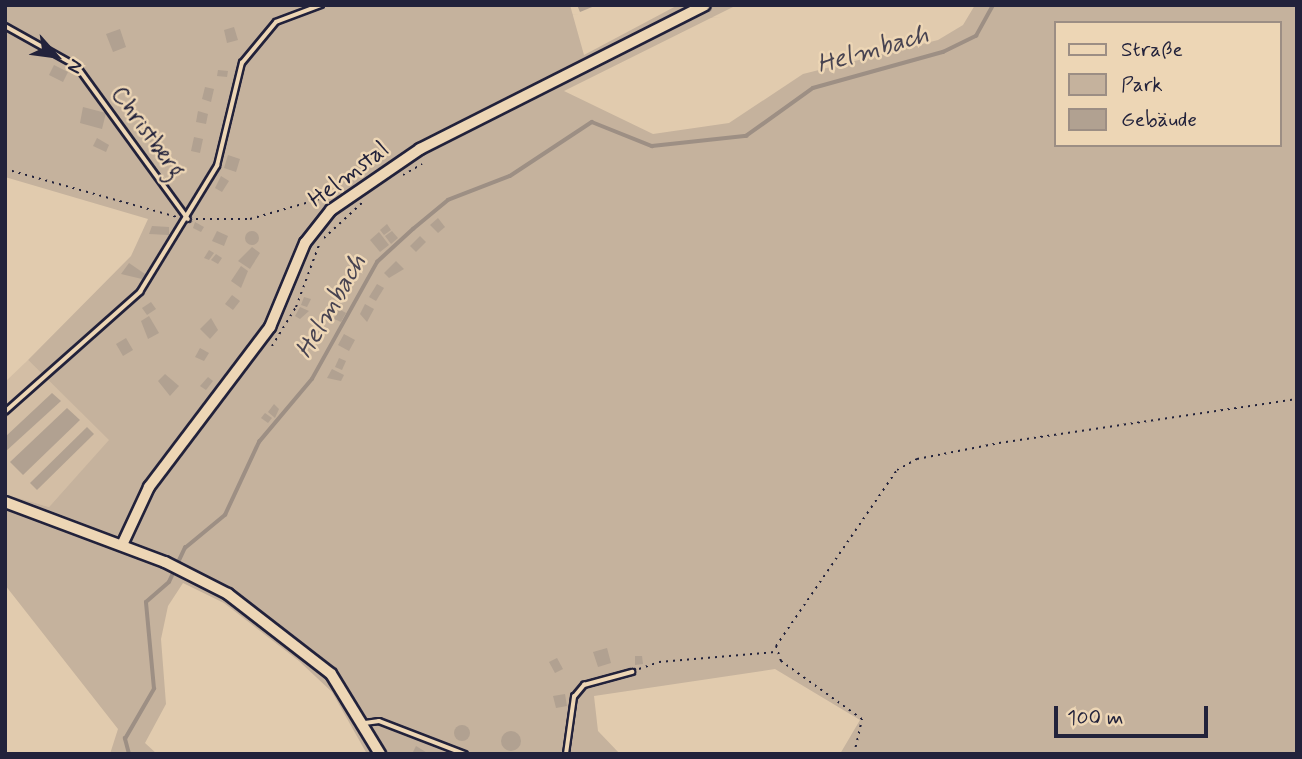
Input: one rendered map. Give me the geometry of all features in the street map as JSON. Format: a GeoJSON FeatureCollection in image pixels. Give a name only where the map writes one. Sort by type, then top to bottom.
{"type":"FeatureCollection","features":[{"type":"Feature","properties":{"kind":"main road","name":"Helmstal"},"geometry":{"type":"LineString","coordinates":[[122,545],[149,487],[270,327],[305,243],[345,198],[420,149],[705,5]]}},
{"type":"Feature","properties":{"kind":"main road"},"geometry":{"type":"LineString","coordinates":[[5,502],[188,572],[318,663],[365,723],[380,754]]}},
{"type":"Feature","properties":{"kind":"lane","name":"Christberg"},"geometry":{"type":"LineString","coordinates":[[5,412],[139,292],[188,219],[220,158],[242,63],[276,23],[321,5]]}},
{"type":"Feature","properties":{"kind":"lane","name":"Christberg"},"geometry":{"type":"LineString","coordinates":[[5,26],[77,66],[188,219]]}},
{"type":"Feature","properties":{"kind":"lane"},"geometry":{"type":"LineString","coordinates":[[566,754],[574,697],[584,685],[632,672]]}},
{"type":"Feature","properties":{"kind":"lane"},"geometry":{"type":"LineString","coordinates":[[365,723],[379,721],[465,754]]}},
{"type":"Feature","properties":{"kind":"path"},"geometry":{"type":"LineString","coordinates":[[392,181],[422,164]]}},
{"type":"Feature","properties":{"kind":"path","name":"Christberg"},"geometry":{"type":"LineString","coordinates":[[5,169],[188,219]]}},
{"type":"Feature","properties":{"kind":"path"},"geometry":{"type":"LineString","coordinates":[[272,346],[291,317],[320,241],[372,195]]}},
{"type":"Feature","properties":{"kind":"path"},"geometry":{"type":"LineString","coordinates":[[188,219],[250,219],[328,196],[345,198]]}},
{"type":"Feature","properties":{"kind":"path"},"geometry":{"type":"LineString","coordinates":[[305,243],[320,241]]}},
{"type":"Feature","properties":{"kind":"path"},"geometry":{"type":"LineString","coordinates":[[776,652],[783,629],[891,476],[910,461],[1297,399]]}},
{"type":"Feature","properties":{"kind":"path"},"geometry":{"type":"LineString","coordinates":[[632,672],[659,662],[776,652],[862,719],[854,754]]}},
{"type":"Feature","properties":{"kind":"shaded area"},"geometry":{"type":"Polygon","coordinates":[[[28,360],[110,440],[49,507],[5,494],[5,382],[28,360]]]}},
{"type":"Feature","properties":{"kind":"green space"},"geometry":{"type":"Polygon","coordinates":[[[5,5],[570,5],[584,55],[678,5],[737,5],[564,91],[653,134],[729,123],[803,74],[938,40],[963,25],[975,5],[1297,5],[1297,754],[840,754],[860,720],[775,669],[594,696],[598,731],[620,754],[367,754],[332,692],[299,661],[224,603],[183,583],[168,606],[161,639],[166,704],[145,743],[157,754],[110,754],[118,729],[5,585],[5,494],[49,507],[109,440],[28,360],[131,256],[148,219],[5,177],[5,5]]]}},
{"type":"Feature","properties":{"kind":"building"},"geometry":{"type":"Polygon","coordinates":[[[577,5],[597,5],[580,12],[577,5]]]}},
{"type":"Feature","properties":{"kind":"building"},"geometry":{"type":"Polygon","coordinates":[[[234,27],[238,40],[227,43],[224,30],[234,27]]]}},
{"type":"Feature","properties":{"kind":"building"},"geometry":{"type":"Polygon","coordinates":[[[120,29],[126,47],[113,52],[106,34],[120,29]]]}},
{"type":"Feature","properties":{"kind":"building"},"geometry":{"type":"Polygon","coordinates":[[[54,65],[68,72],[63,82],[49,75],[54,65]]]}},
{"type":"Feature","properties":{"kind":"building"},"geometry":{"type":"Polygon","coordinates":[[[218,70],[228,71],[227,77],[217,76],[218,70]]]}},
{"type":"Feature","properties":{"kind":"building"},"geometry":{"type":"Polygon","coordinates":[[[205,87],[214,89],[211,102],[202,99],[205,87]]]}},
{"type":"Feature","properties":{"kind":"building"},"geometry":{"type":"Polygon","coordinates":[[[83,107],[106,113],[102,129],[80,123],[83,107]]]}},
{"type":"Feature","properties":{"kind":"building"},"geometry":{"type":"Polygon","coordinates":[[[198,111],[208,114],[206,124],[196,122],[198,111]]]}},
{"type":"Feature","properties":{"kind":"building"},"geometry":{"type":"Polygon","coordinates":[[[154,134],[161,140],[155,147],[149,141],[154,134]]]}},
{"type":"Feature","properties":{"kind":"building"},"geometry":{"type":"Polygon","coordinates":[[[194,137],[203,139],[200,153],[191,151],[194,137]]]}},
{"type":"Feature","properties":{"kind":"building"},"geometry":{"type":"Polygon","coordinates":[[[97,138],[109,145],[106,152],[93,146],[97,138]]]}},
{"type":"Feature","properties":{"kind":"building"},"geometry":{"type":"Polygon","coordinates":[[[228,155],[240,159],[236,172],[224,168],[228,155]]]}},
{"type":"Feature","properties":{"kind":"building"},"geometry":{"type":"Polygon","coordinates":[[[221,176],[229,181],[222,192],[215,188],[221,176]]]}},
{"type":"Feature","properties":{"kind":"building"},"geometry":{"type":"Polygon","coordinates":[[[438,218],[445,227],[438,233],[430,225],[438,218]]]}},
{"type":"Feature","properties":{"kind":"building"},"geometry":{"type":"Polygon","coordinates":[[[195,222],[204,227],[201,232],[193,228],[195,222]]]}},
{"type":"Feature","properties":{"kind":"building"},"geometry":{"type":"Polygon","coordinates":[[[387,224],[391,230],[384,235],[380,230],[387,224]]]}},
{"type":"Feature","properties":{"kind":"building"},"geometry":{"type":"Polygon","coordinates":[[[152,226],[169,227],[169,235],[149,234],[152,226]]]}},
{"type":"Feature","properties":{"kind":"building"},"geometry":{"type":"Polygon","coordinates":[[[217,231],[228,236],[224,246],[212,241],[217,231]]]}},
{"type":"Feature","properties":{"kind":"building"},"geometry":{"type":"Polygon","coordinates":[[[249,231],[255,231],[259,238],[255,245],[249,245],[245,241],[245,235],[249,231]]]}},
{"type":"Feature","properties":{"kind":"building"},"geometry":{"type":"Polygon","coordinates":[[[392,231],[398,238],[391,244],[385,236],[392,231]]]}},
{"type":"Feature","properties":{"kind":"building"},"geometry":{"type":"Polygon","coordinates":[[[379,232],[389,245],[380,252],[370,240],[379,232]]]}},
{"type":"Feature","properties":{"kind":"building"},"geometry":{"type":"Polygon","coordinates":[[[420,236],[426,242],[416,252],[410,246],[420,236]]]}},
{"type":"Feature","properties":{"kind":"building"},"geometry":{"type":"Polygon","coordinates":[[[252,247],[260,253],[250,269],[238,261],[252,247]]]}},
{"type":"Feature","properties":{"kind":"building"},"geometry":{"type":"Polygon","coordinates":[[[209,250],[214,253],[209,260],[204,258],[209,250]]]}},
{"type":"Feature","properties":{"kind":"building"},"geometry":{"type":"Polygon","coordinates":[[[216,254],[222,258],[218,264],[211,260],[216,254]]]}},
{"type":"Feature","properties":{"kind":"building"},"geometry":{"type":"Polygon","coordinates":[[[396,261],[404,269],[389,278],[384,273],[396,261]]]}},
{"type":"Feature","properties":{"kind":"building"},"geometry":{"type":"Polygon","coordinates":[[[129,263],[145,274],[142,279],[121,274],[129,263]]]}},
{"type":"Feature","properties":{"kind":"building"},"geometry":{"type":"Polygon","coordinates":[[[241,266],[248,271],[241,288],[231,281],[241,266]]]}},
{"type":"Feature","properties":{"kind":"building"},"geometry":{"type":"Polygon","coordinates":[[[377,284],[384,288],[376,301],[369,297],[377,284]]]}},
{"type":"Feature","properties":{"kind":"building"},"geometry":{"type":"Polygon","coordinates":[[[232,295],[240,301],[233,310],[225,304],[232,295]]]}},
{"type":"Feature","properties":{"kind":"building"},"geometry":{"type":"Polygon","coordinates":[[[304,297],[311,299],[307,307],[301,305],[304,297]]]}},
{"type":"Feature","properties":{"kind":"building"},"geometry":{"type":"Polygon","coordinates":[[[151,302],[156,309],[147,315],[142,308],[151,302]]]}},
{"type":"Feature","properties":{"kind":"building"},"geometry":{"type":"Polygon","coordinates":[[[365,304],[374,309],[367,322],[360,314],[365,304]]]}},
{"type":"Feature","properties":{"kind":"building"},"geometry":{"type":"Polygon","coordinates":[[[300,307],[309,311],[300,319],[295,316],[300,307]]]}},
{"type":"Feature","properties":{"kind":"building"},"geometry":{"type":"Polygon","coordinates":[[[339,309],[346,313],[341,322],[334,319],[339,309]]]}},
{"type":"Feature","properties":{"kind":"building"},"geometry":{"type":"Polygon","coordinates":[[[149,316],[159,333],[148,339],[141,321],[149,316]]]}},
{"type":"Feature","properties":{"kind":"building"},"geometry":{"type":"Polygon","coordinates":[[[211,318],[218,330],[210,339],[200,329],[211,318]]]}},
{"type":"Feature","properties":{"kind":"building"},"geometry":{"type":"Polygon","coordinates":[[[344,334],[355,340],[349,351],[338,345],[344,334]]]}},
{"type":"Feature","properties":{"kind":"building"},"geometry":{"type":"Polygon","coordinates":[[[126,338],[133,350],[123,356],[116,344],[126,338]]]}},
{"type":"Feature","properties":{"kind":"building"},"geometry":{"type":"Polygon","coordinates":[[[200,348],[209,353],[204,361],[195,357],[200,348]]]}},
{"type":"Feature","properties":{"kind":"building"},"geometry":{"type":"Polygon","coordinates":[[[339,358],[346,361],[342,370],[335,367],[339,358]]]}},
{"type":"Feature","properties":{"kind":"building"},"geometry":{"type":"Polygon","coordinates":[[[332,369],[344,375],[341,381],[327,378],[332,369]]]}},
{"type":"Feature","properties":{"kind":"building"},"geometry":{"type":"Polygon","coordinates":[[[165,374],[179,386],[170,396],[158,381],[165,374]]]}},
{"type":"Feature","properties":{"kind":"building"},"geometry":{"type":"Polygon","coordinates":[[[208,377],[213,381],[206,390],[200,386],[208,377]]]}},
{"type":"Feature","properties":{"kind":"building"},"geometry":{"type":"Polygon","coordinates":[[[52,393],[61,401],[5,452],[5,437],[52,393]]]}},
{"type":"Feature","properties":{"kind":"building"},"geometry":{"type":"Polygon","coordinates":[[[274,404],[279,409],[275,418],[268,412],[274,404]]]}},
{"type":"Feature","properties":{"kind":"building"},"geometry":{"type":"Polygon","coordinates":[[[67,408],[80,420],[23,475],[10,462],[67,408]]]}},
{"type":"Feature","properties":{"kind":"building"},"geometry":{"type":"Polygon","coordinates":[[[265,413],[272,418],[268,423],[261,418],[265,413]]]}},
{"type":"Feature","properties":{"kind":"building"},"geometry":{"type":"Polygon","coordinates":[[[87,427],[94,434],[37,490],[30,483],[87,427]]]}},
{"type":"Feature","properties":{"kind":"building"},"geometry":{"type":"Polygon","coordinates":[[[607,648],[611,663],[598,667],[593,652],[607,648]]]}},
{"type":"Feature","properties":{"kind":"building"},"geometry":{"type":"Polygon","coordinates":[[[635,656],[642,656],[643,664],[635,665],[635,656]]]}},
{"type":"Feature","properties":{"kind":"building"},"geometry":{"type":"Polygon","coordinates":[[[557,658],[563,669],[555,673],[549,662],[557,658]]]}},
{"type":"Feature","properties":{"kind":"building"},"geometry":{"type":"Polygon","coordinates":[[[565,694],[567,706],[556,708],[553,696],[565,694]]]}},
{"type":"Feature","properties":{"kind":"building"},"geometry":{"type":"Polygon","coordinates":[[[462,725],[470,733],[462,741],[454,733],[462,725]]]}},
{"type":"Feature","properties":{"kind":"building"},"geometry":{"type":"Polygon","coordinates":[[[507,731],[515,731],[521,741],[515,751],[507,751],[501,745],[501,737],[507,731]]]}},
{"type":"Feature","properties":{"kind":"building"},"geometry":{"type":"Polygon","coordinates":[[[416,746],[429,754],[412,754],[416,746]]]}},
{"type":"Feature","properties":{"kind":"waterway","name":"Helmbach"},"geometry":{"type":"LineString","coordinates":[[129,754],[125,739],[154,689],[146,602],[169,582],[185,548],[225,515],[259,442],[312,379],[377,262],[413,229],[448,200],[510,176],[592,122],[652,146],[746,136],[813,88],[943,52],[976,36],[993,5]]}}]}
